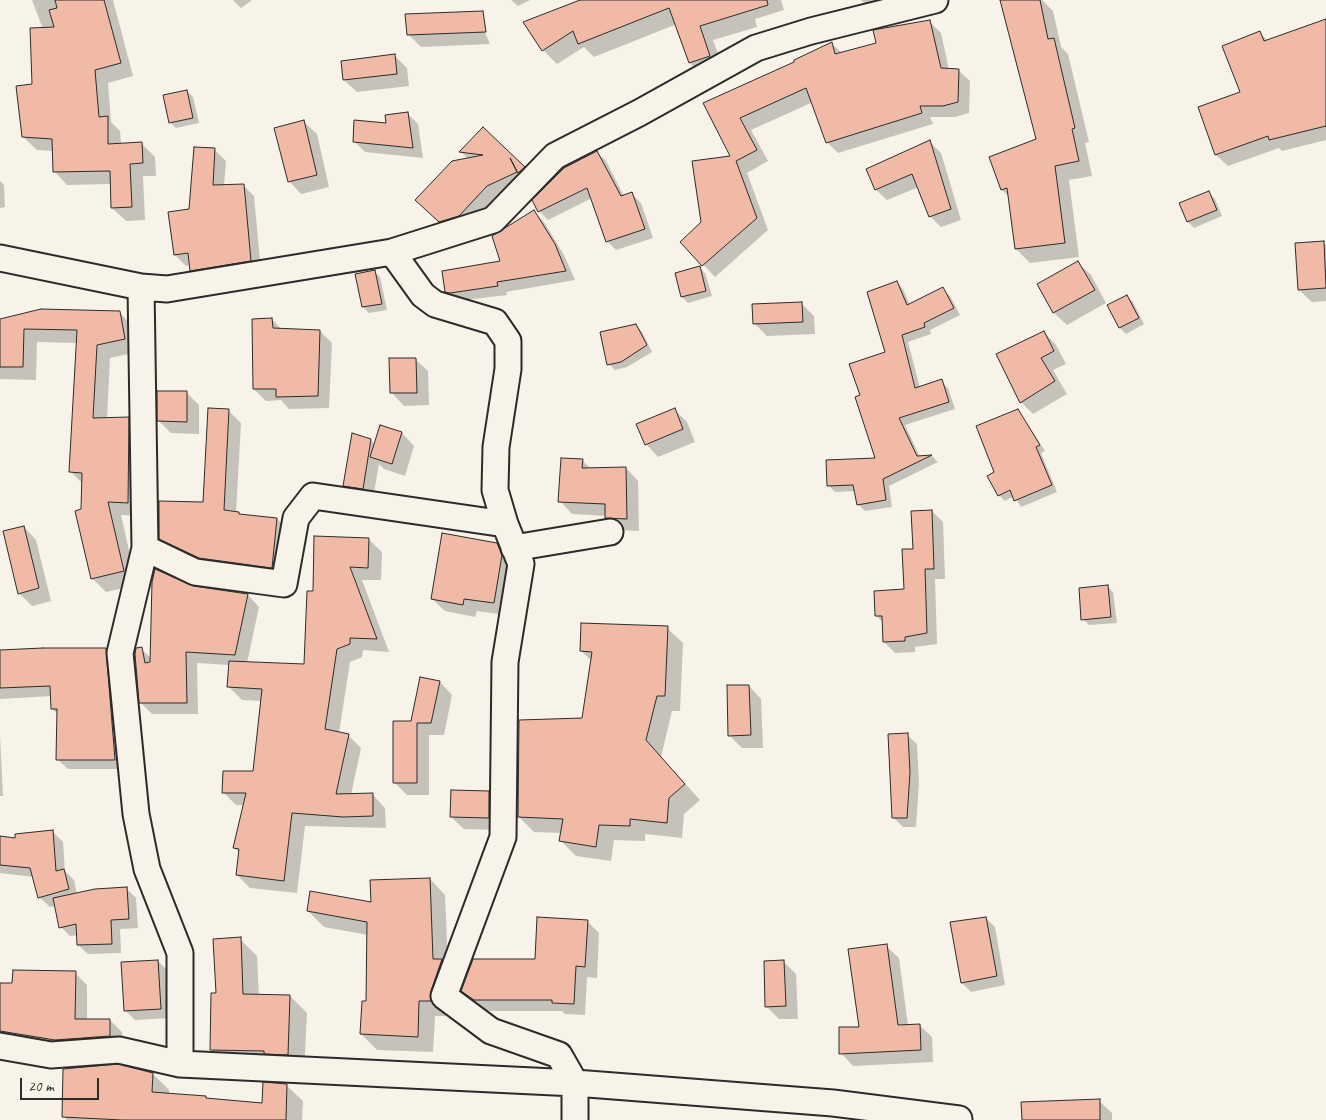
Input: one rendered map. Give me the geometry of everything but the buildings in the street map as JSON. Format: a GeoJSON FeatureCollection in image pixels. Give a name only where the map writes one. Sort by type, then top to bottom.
{"type":"FeatureCollection","features":[{"type":"Feature","properties":{"kind":"street"},"geometry":{"type":"LineString","coordinates":[[0,258],[141,287],[167,289],[392,252],[493,220],[555,156],[639,113],[756,48],[811,30],[935,0]]}},
{"type":"Feature","properties":{"kind":"street"},"geometry":{"type":"LineString","coordinates":[[392,252],[423,295],[435,304],[495,322],[508,341],[508,369],[496,447],[495,490],[505,524],[521,564],[505,662],[503,837],[444,996],[491,1031],[559,1055],[574,1083],[574,1120]]}},
{"type":"Feature","properties":{"kind":"street"},"geometry":{"type":"LineString","coordinates":[[141,287],[145,548],[120,653],[136,814],[148,869],[180,953],[180,1064]]}},
{"type":"Feature","properties":{"kind":"street"},"geometry":{"type":"LineString","coordinates":[[145,548],[195,572],[284,584],[296,518],[313,496],[505,524]]}},
{"type":"Feature","properties":{"kind":"street"},"geometry":{"type":"LineString","coordinates":[[514,548],[610,532]]}},
{"type":"Feature","properties":{"kind":"street"},"geometry":{"type":"LineString","coordinates":[[0,1046],[51,1055],[119,1050],[180,1064],[574,1083],[833,1103],[959,1119]]}}]}
